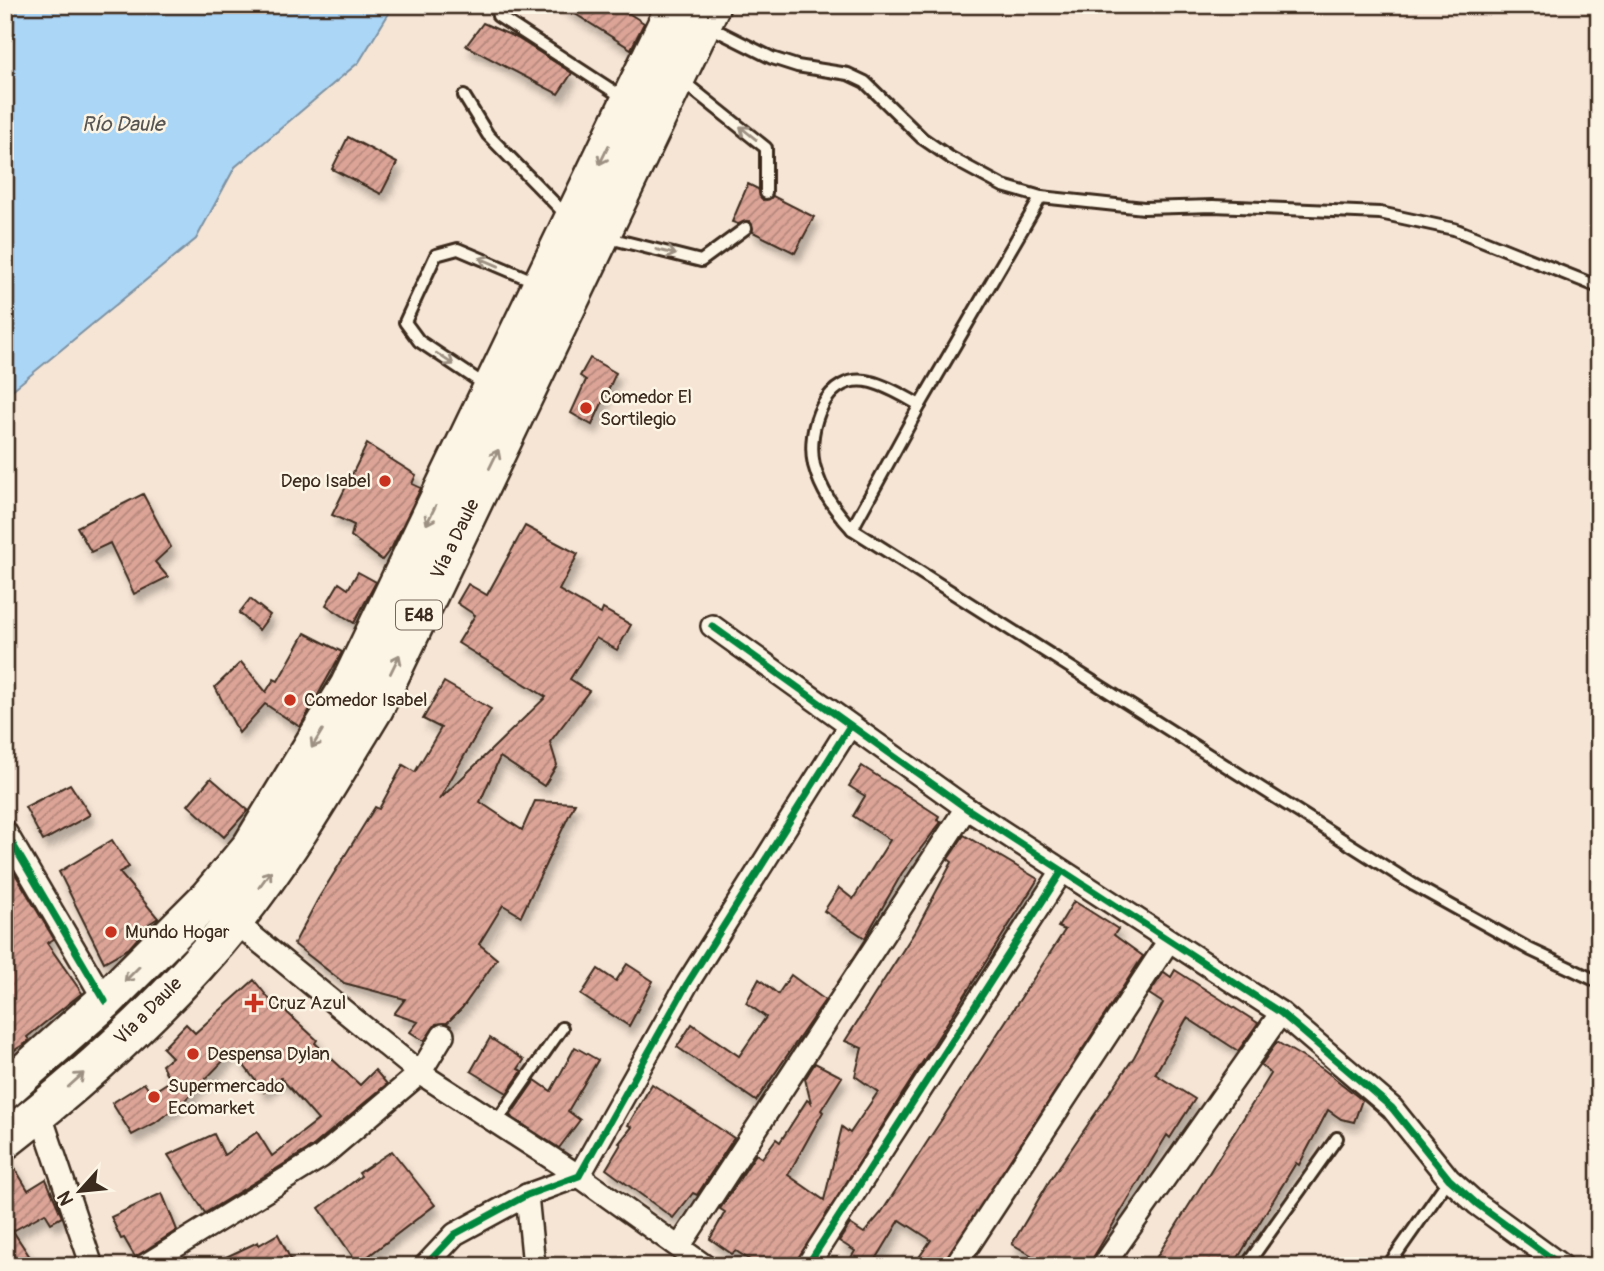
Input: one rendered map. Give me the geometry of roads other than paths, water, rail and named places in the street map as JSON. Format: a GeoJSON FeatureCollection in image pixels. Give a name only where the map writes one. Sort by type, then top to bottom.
{"type":"FeatureCollection","features":[{"type":"Feature","properties":{"kind":"highway","name":"Vía a Daule"},"geometry":{"type":"LineString","coordinates":[[5,1090],[104,1002],[209,897],[251,847],[349,686],[505,397],[663,69],[696,11]]}},
{"type":"Feature","properties":{"kind":"highway","name":"Vía a Daule"},"geometry":{"type":"LineString","coordinates":[[5,1140],[40,1113],[147,1016],[234,921],[313,808],[375,707],[505,397]]}},
{"type":"Feature","properties":{"kind":"street"},"geometry":{"type":"LineString","coordinates":[[712,626],[849,727],[966,808],[1280,1013],[1392,1108],[1449,1179],[1477,1204],[1562,1266]]}},
{"type":"Feature","properties":{"kind":"street"},"geometry":{"type":"LineString","coordinates":[[425,1266],[455,1234],[527,1195],[579,1176],[687,984],[849,727]]}},
{"type":"Feature","properties":{"kind":"street"},"geometry":{"type":"LineString","coordinates":[[679,1247],[966,808]]}},
{"type":"Feature","properties":{"kind":"street"},"geometry":{"type":"LineString","coordinates":[[5,831],[104,1002]]}},
{"type":"Feature","properties":{"kind":"street"},"geometry":{"type":"LineString","coordinates":[[807,1266],[1062,871]]}},
{"type":"Feature","properties":{"kind":"street"},"geometry":{"type":"LineString","coordinates":[[234,921],[420,1073],[579,1176],[705,1266]]}},
{"type":"Feature","properties":{"kind":"street"},"geometry":{"type":"LineString","coordinates":[[955,1266],[1168,942]]}},
{"type":"Feature","properties":{"kind":"street"},"geometry":{"type":"LineString","coordinates":[[1103,1266],[1280,1013]]}},
{"type":"Feature","properties":{"kind":"street"},"geometry":{"type":"LineString","coordinates":[[144,1266],[321,1157],[420,1073],[443,1035]]}},
{"type":"Feature","properties":{"kind":"street"},"geometry":{"type":"LineString","coordinates":[[40,1113],[92,1266]]}},
{"type":"Feature","properties":{"kind":"street"},"geometry":{"type":"LineString","coordinates":[[527,1195],[534,1266]]}},
{"type":"Feature","properties":{"kind":"lane"},"geometry":{"type":"LineString","coordinates":[[696,11],[772,58],[797,66],[840,72],[865,82],[922,138],[951,159],[1003,186],[1041,197],[1144,208],[1213,206],[1380,213],[1454,229],[1599,287]]}},
{"type":"Feature","properties":{"kind":"lane"},"geometry":{"type":"LineString","coordinates":[[498,16],[644,108]]}},
{"type":"Feature","properties":{"kind":"lane"},"geometry":{"type":"LineString","coordinates":[[663,69],[766,148],[766,193]]}},
{"type":"Feature","properties":{"kind":"lane"},"geometry":{"type":"LineString","coordinates":[[464,96],[488,135],[586,228],[701,261],[746,228]]}},
{"type":"Feature","properties":{"kind":"lane"},"geometry":{"type":"LineString","coordinates":[[852,529],[920,405],[1041,197]]}},
{"type":"Feature","properties":{"kind":"lane"},"geometry":{"type":"LineString","coordinates":[[505,397],[419,341],[405,322],[436,255],[458,248],[556,291]]}},
{"type":"Feature","properties":{"kind":"lane"},"geometry":{"type":"LineString","coordinates":[[920,405],[870,381],[851,382],[830,393],[818,411],[813,433],[814,463],[827,500],[852,529],[1414,885],[1520,944],[1599,982]]}},
{"type":"Feature","properties":{"kind":"lane"},"geometry":{"type":"LineString","coordinates":[[496,1122],[562,1028]]}},
{"type":"Feature","properties":{"kind":"lane"},"geometry":{"type":"LineString","coordinates":[[1246,1266],[1338,1138]]}},
{"type":"Feature","properties":{"kind":"lane"},"geometry":{"type":"LineString","coordinates":[[1388,1266],[1449,1179]]}},
{"type":"Feature","properties":{"kind":"water","name":"Río Daule"},"geometry":{"type":"Polygon","coordinates":[[[5,5],[394,5],[359,62],[235,167],[196,239],[5,396],[5,5]]]}},
{"type":"Feature","properties":{"kind":"place","name":"Comedor El Sortilegio"},"geometry":{"type":"Point","coordinates":[586,408]}},
{"type":"Feature","properties":{"kind":"place","name":"Depo Isabel"},"geometry":{"type":"Point","coordinates":[385,481]}},
{"type":"Feature","properties":{"kind":"place","name":"Comedor Isabel"},"geometry":{"type":"Point","coordinates":[290,700]}},
{"type":"Feature","properties":{"kind":"place","name":"Mundo Hogar"},"geometry":{"type":"Point","coordinates":[111,932]}},
{"type":"Feature","properties":{"kind":"place","name":"Cruz Azul"},"geometry":{"type":"Point","coordinates":[254,1003]}},
{"type":"Feature","properties":{"kind":"place","name":"Despensa Dylan"},"geometry":{"type":"Point","coordinates":[193,1054]}},
{"type":"Feature","properties":{"kind":"place","name":"Supermercado Ecomarket"},"geometry":{"type":"Point","coordinates":[154,1097]}}]}
